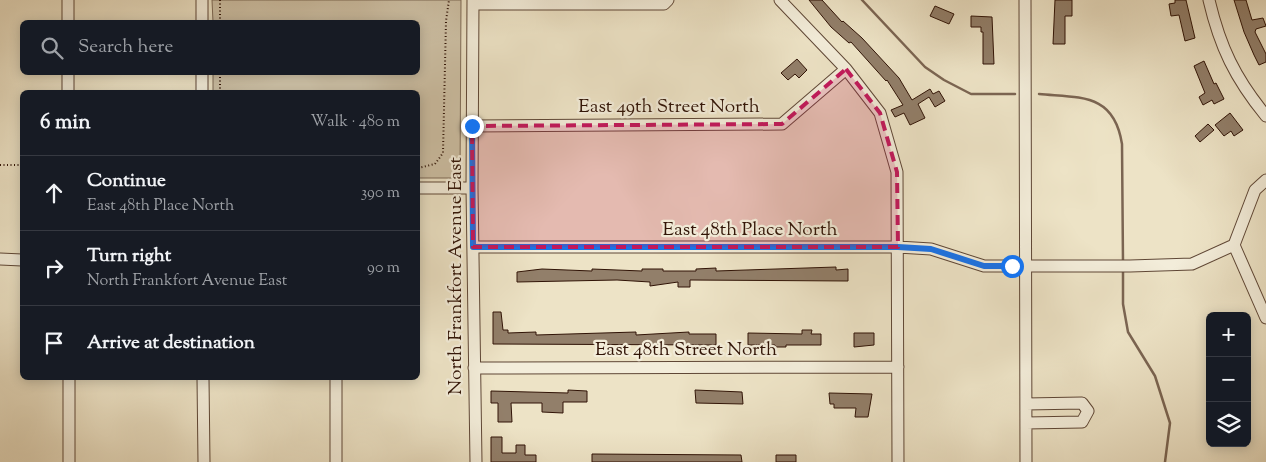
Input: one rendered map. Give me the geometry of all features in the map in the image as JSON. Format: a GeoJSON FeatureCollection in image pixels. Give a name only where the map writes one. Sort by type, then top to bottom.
{"type":"FeatureCollection","features":[{"type":"Feature","properties":{"kind":"street"},"geometry":{"type":"LineString","coordinates":[[68,0],[68,20]]}},
{"type":"Feature","properties":{"kind":"street"},"geometry":{"type":"LineString","coordinates":[[202,0],[202,20]]}},
{"type":"Feature","properties":{"kind":"street"},"geometry":{"type":"LineString","coordinates":[[473,2],[664,4],[668,0]]}},
{"type":"Feature","properties":{"kind":"street"},"geometry":{"type":"LineString","coordinates":[[780,0],[846,69],[880,113],[897,172],[898,462]]}},
{"type":"Feature","properties":{"kind":"street"},"geometry":{"type":"LineString","coordinates":[[1025,0],[1026,462]]}},
{"type":"Feature","properties":{"kind":"street"},"geometry":{"type":"LineString","coordinates":[[1210,0],[1224,53],[1237,78],[1266,116]]}},
{"type":"Feature","properties":{"kind":"street","name":"North Frankfort Avenue East"},"geometry":{"type":"LineString","coordinates":[[473,2],[472,188],[476,462]]}},
{"type":"Feature","properties":{"kind":"street","name":"East 49th Street North"},"geometry":{"type":"LineString","coordinates":[[472,126],[782,124],[846,69]]}},
{"type":"Feature","properties":{"kind":"street"},"geometry":{"type":"LineString","coordinates":[[68,75],[68,90]]}},
{"type":"Feature","properties":{"kind":"street"},"geometry":{"type":"LineString","coordinates":[[202,75],[202,90]]}},
{"type":"Feature","properties":{"kind":"street"},"geometry":{"type":"LineString","coordinates":[[1266,180],[1255,190],[1234,245],[1266,318]]}},
{"type":"Feature","properties":{"kind":"street"},"geometry":{"type":"LineString","coordinates":[[420,188],[472,188]]}},
{"type":"Feature","properties":{"kind":"street"},"geometry":{"type":"LineString","coordinates":[[1026,266],[1192,264],[1234,245]]}},
{"type":"Feature","properties":{"kind":"street","name":"East 48th Place North"},"geometry":{"type":"LineString","coordinates":[[473,247],[898,247],[931,249],[984,266],[1026,266]]}},
{"type":"Feature","properties":{"kind":"street"},"geometry":{"type":"LineString","coordinates":[[0,260],[20,260]]}},
{"type":"Feature","properties":{"kind":"street","name":"East 48th Street North"},"geometry":{"type":"LineString","coordinates":[[474,368],[898,367]]}},
{"type":"Feature","properties":{"kind":"street"},"geometry":{"type":"LineString","coordinates":[[69,380],[70,462]]}},
{"type":"Feature","properties":{"kind":"street"},"geometry":{"type":"LineString","coordinates":[[203,380],[204,462]]}},
{"type":"Feature","properties":{"kind":"street"},"geometry":{"type":"LineString","coordinates":[[336,380],[336,462]]}},
{"type":"Feature","properties":{"kind":"street"},"geometry":{"type":"LineString","coordinates":[[1026,404],[1082,403],[1088,411],[1082,422],[1026,423]]}},
{"type":"Feature","properties":{"kind":"path"},"geometry":{"type":"LineString","coordinates":[[220,0],[220,20]]}},
{"type":"Feature","properties":{"kind":"path"},"geometry":{"type":"LineString","coordinates":[[420,168],[435,164],[443,153],[446,21],[449,0]]}},
{"type":"Feature","properties":{"kind":"path"},"geometry":{"type":"LineString","coordinates":[[220,75],[220,90]]}},
{"type":"Feature","properties":{"kind":"path"},"geometry":{"type":"LineString","coordinates":[[0,165],[20,165]]}},
{"type":"Feature","properties":{"kind":"highlighted area"},"geometry":{"type":"Polygon","coordinates":[[[846,69],[880,113],[897,172],[898,247],[473,247],[472,126],[782,124],[846,69]]]}},
{"type":"Feature","properties":{"kind":"shaded area"},"geometry":{"type":"Polygon","coordinates":[[[212,0],[461,0],[460,178],[420,178],[420,90],[213,90],[213,75],[420,75],[420,20],[213,20],[212,0]]]}},
{"type":"Feature","properties":{"kind":"building"},"geometry":{"type":"Polygon","coordinates":[[[809,0],[822,0],[842,22],[862,38],[899,78],[912,100],[930,89],[933,94],[939,91],[945,101],[935,107],[929,97],[918,104],[925,118],[910,125],[904,113],[895,117],[891,110],[903,105],[887,80],[851,42],[849,43],[831,27],[809,0]]]}},
{"type":"Feature","properties":{"kind":"building"},"geometry":{"type":"Polygon","coordinates":[[[1055,0],[1072,0],[1072,16],[1065,16],[1065,44],[1053,44],[1055,0]]]}},
{"type":"Feature","properties":{"kind":"building"},"geometry":{"type":"Polygon","coordinates":[[[1175,0],[1186,0],[1195,38],[1185,41],[1179,15],[1171,16],[1169,4],[1175,3],[1175,0]]]}},
{"type":"Feature","properties":{"kind":"building"},"geometry":{"type":"Polygon","coordinates":[[[1234,0],[1246,0],[1252,20],[1263,18],[1266,26],[1256,29],[1255,32],[1266,54],[1266,62],[1259,65],[1244,32],[1234,0]]]}},
{"type":"Feature","properties":{"kind":"building"},"geometry":{"type":"Polygon","coordinates":[[[935,6],[954,14],[949,24],[930,16],[935,6]]]}},
{"type":"Feature","properties":{"kind":"building"},"geometry":{"type":"Polygon","coordinates":[[[971,16],[992,17],[994,64],[983,64],[983,32],[981,32],[981,27],[971,27],[971,16]]]}},
{"type":"Feature","properties":{"kind":"building"},"geometry":{"type":"Polygon","coordinates":[[[797,59],[807,70],[799,78],[795,74],[788,80],[781,73],[797,59]]]}},
{"type":"Feature","properties":{"kind":"building"},"geometry":{"type":"Polygon","coordinates":[[[1204,61],[1214,84],[1216,83],[1224,99],[1214,104],[1212,100],[1203,105],[1199,97],[1205,93],[1194,66],[1204,61]]]}},
{"type":"Feature","properties":{"kind":"building"},"geometry":{"type":"Polygon","coordinates":[[[1230,113],[1243,130],[1234,136],[1231,131],[1224,136],[1215,125],[1230,113]]]}},
{"type":"Feature","properties":{"kind":"building"},"geometry":{"type":"Polygon","coordinates":[[[1208,124],[1214,130],[1200,142],[1195,136],[1208,124]]]}},
{"type":"Feature","properties":{"kind":"building"},"geometry":{"type":"Polygon","coordinates":[[[836,267],[836,270],[848,269],[848,281],[690,280],[690,287],[678,287],[678,282],[650,286],[650,282],[617,280],[517,282],[517,272],[542,269],[642,271],[642,269],[663,269],[663,271],[696,271],[696,269],[716,268],[716,271],[836,267]]]}},
{"type":"Feature","properties":{"kind":"building"},"geometry":{"type":"Polygon","coordinates":[[[493,312],[501,312],[503,330],[508,330],[508,333],[536,332],[536,335],[636,332],[636,335],[689,332],[689,334],[716,334],[716,345],[493,344],[493,312]]]}},
{"type":"Feature","properties":{"kind":"building"},"geometry":{"type":"Polygon","coordinates":[[[802,330],[812,330],[811,334],[821,334],[821,345],[786,345],[786,347],[775,347],[775,345],[748,345],[748,333],[802,334],[802,330]]]}},
{"type":"Feature","properties":{"kind":"building"},"geometry":{"type":"Polygon","coordinates":[[[854,333],[874,333],[874,345],[854,347],[854,333]]]}},
{"type":"Feature","properties":{"kind":"building"},"geometry":{"type":"Polygon","coordinates":[[[568,390],[587,391],[587,402],[563,402],[563,413],[542,412],[542,403],[511,403],[512,422],[498,422],[498,403],[491,403],[491,391],[568,393],[568,390]]]}},
{"type":"Feature","properties":{"kind":"building"},"geometry":{"type":"Polygon","coordinates":[[[695,390],[742,392],[743,404],[696,403],[695,390]]]}},
{"type":"Feature","properties":{"kind":"building"},"geometry":{"type":"Polygon","coordinates":[[[829,393],[872,394],[868,417],[855,417],[856,408],[834,408],[834,404],[830,404],[829,393]]]}},
{"type":"Feature","properties":{"kind":"building"},"geometry":{"type":"Polygon","coordinates":[[[491,437],[502,437],[502,453],[516,453],[516,445],[525,445],[525,455],[536,455],[536,462],[491,462],[491,437]]]}},
{"type":"Feature","properties":{"kind":"building"},"geometry":{"type":"Polygon","coordinates":[[[592,454],[741,455],[742,462],[592,462],[592,454]]]}},
{"type":"Feature","properties":{"kind":"building"},"geometry":{"type":"Polygon","coordinates":[[[776,455],[796,455],[796,462],[776,462],[776,455]]]}},
{"type":"Feature","properties":{"kind":"waterway"},"geometry":{"type":"LineString","coordinates":[[862,0],[925,67],[944,80],[971,94],[1015,94]]}},
{"type":"Feature","properties":{"kind":"waterway"},"geometry":{"type":"LineString","coordinates":[[1039,94],[1069,96],[1093,101],[1112,115],[1118,127],[1122,144],[1123,263]]}},
{"type":"Feature","properties":{"kind":"waterway"},"geometry":{"type":"LineString","coordinates":[[1123,268],[1123,304],[1128,332],[1155,376],[1170,423],[1165,462]]}},
{"type":"Feature","properties":{"kind":"route"},"geometry":{"type":"LineString","coordinates":[[472,126],[473,247],[898,247],[931,249],[984,266],[1012,266]]}}]}
